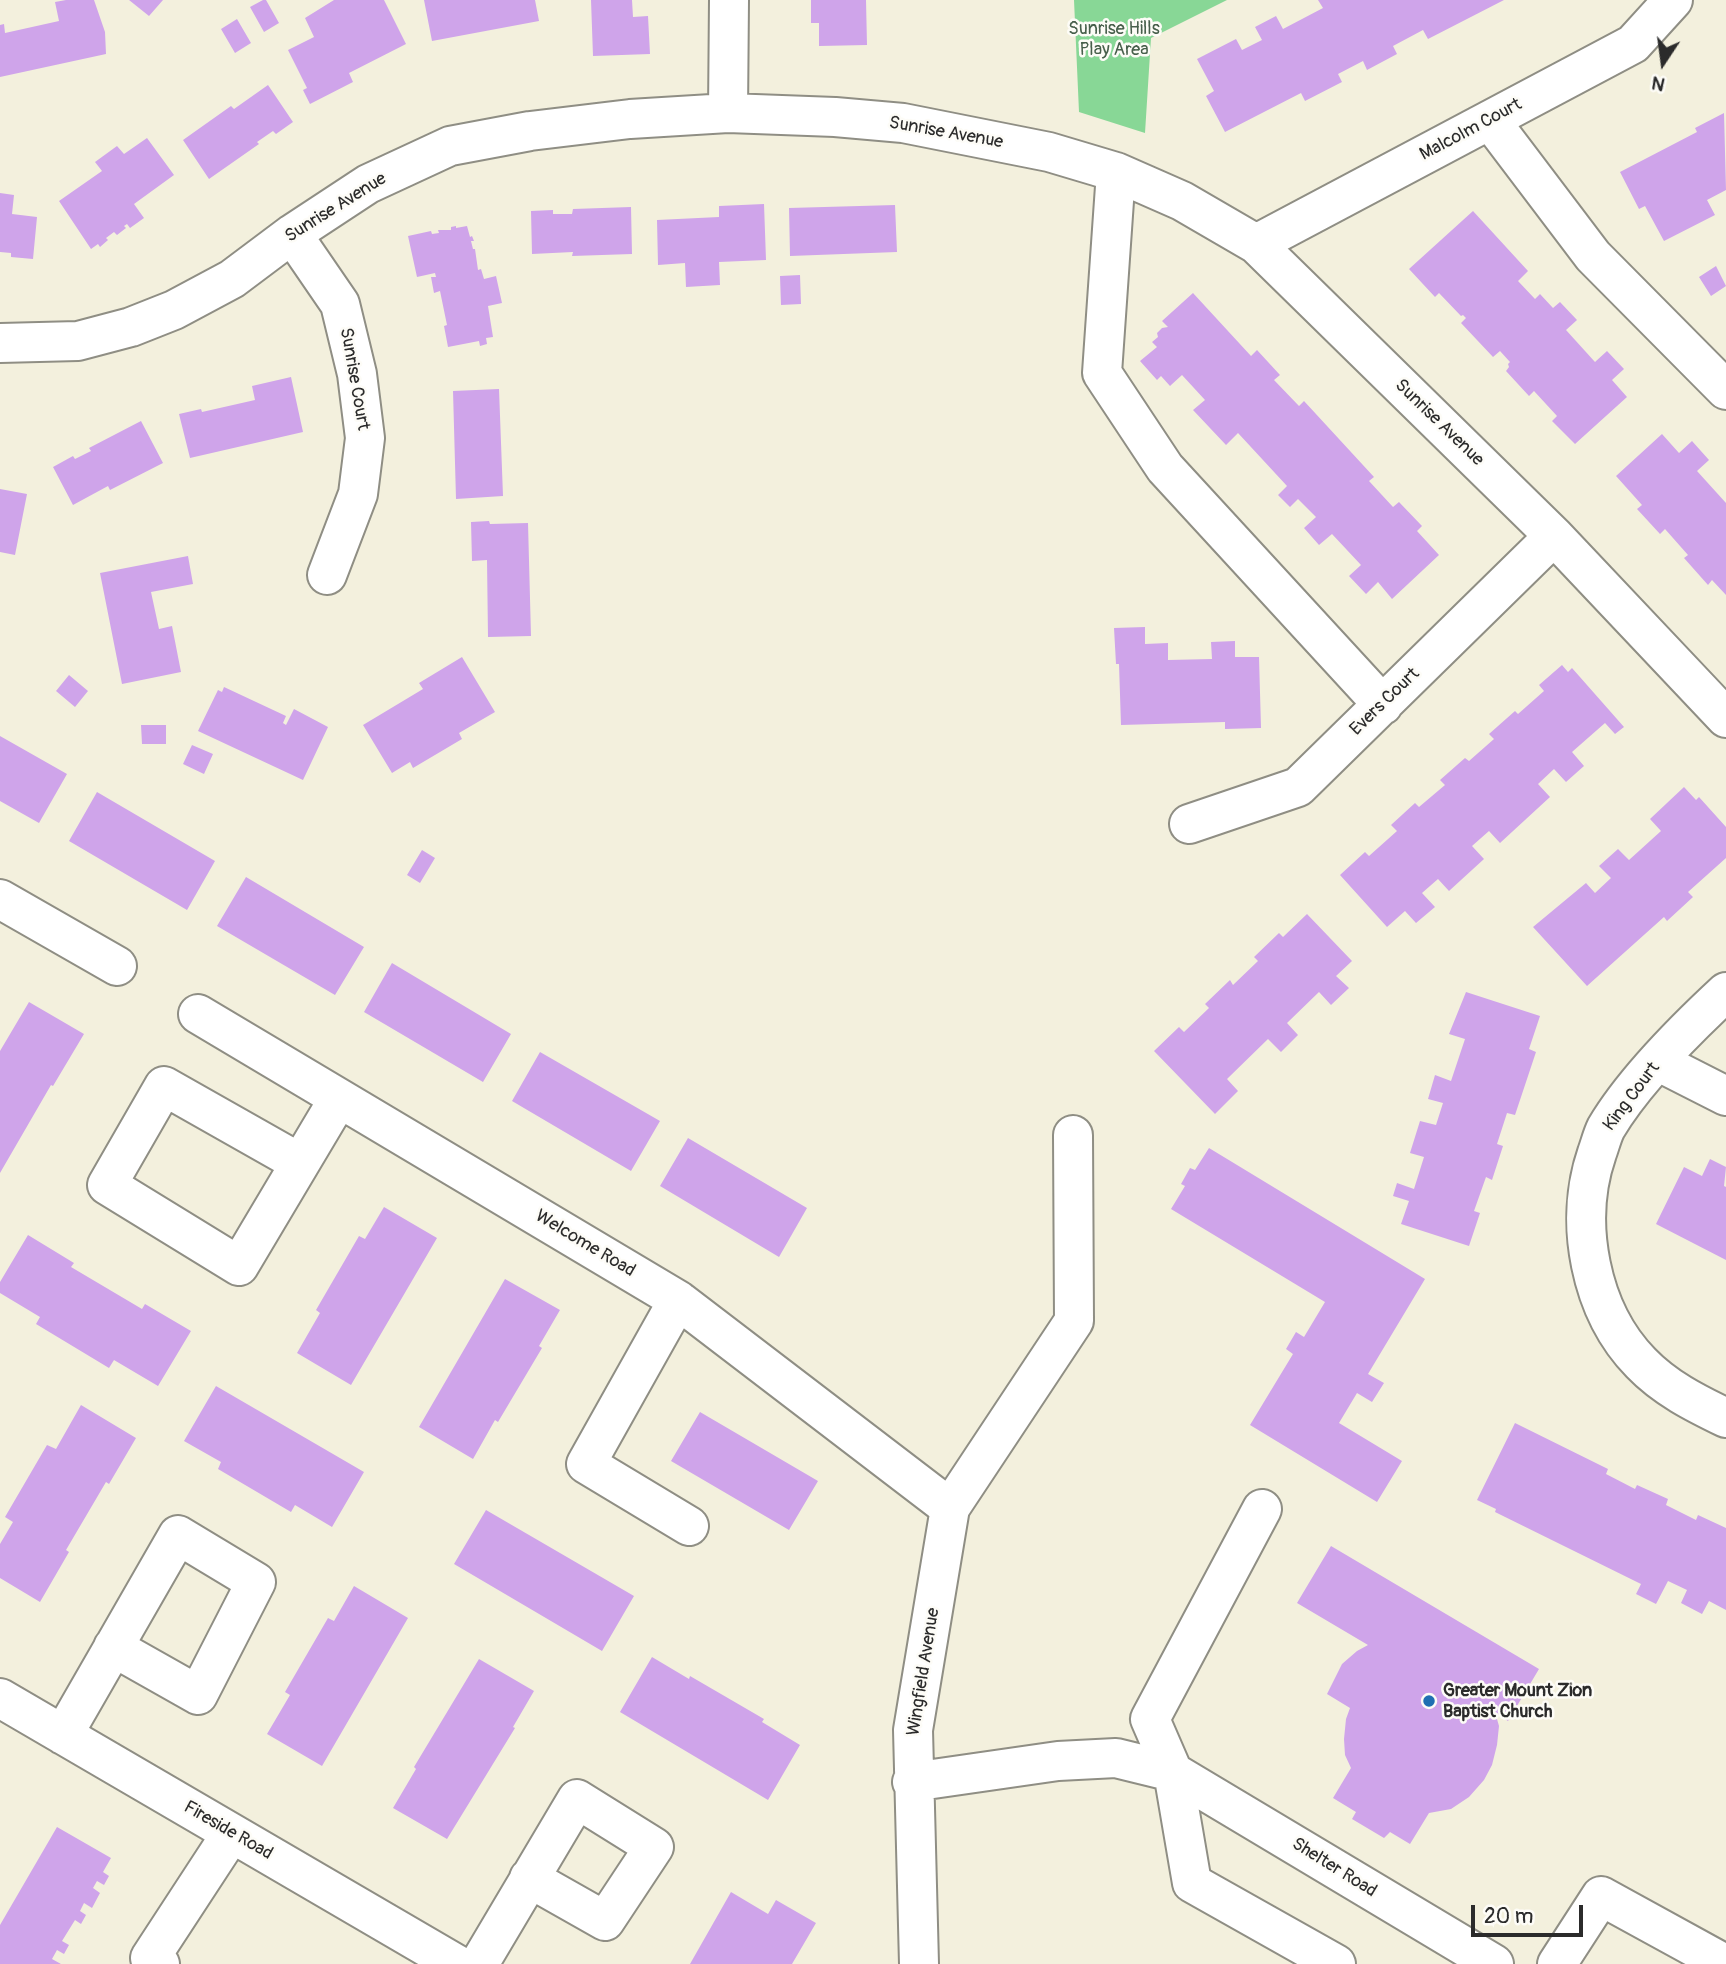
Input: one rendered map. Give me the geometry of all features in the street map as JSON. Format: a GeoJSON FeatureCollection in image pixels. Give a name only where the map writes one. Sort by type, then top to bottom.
{"type":"FeatureCollection","features":[{"type":"Feature","properties":{"kind":"street"},"geometry":{"type":"LineString","coordinates":[[728,113],[729,0]]}},
{"type":"Feature","properties":{"kind":"street","name":"Malcolm Court"},"geometry":{"type":"LineString","coordinates":[[1256,244],[1633,44],[1673,0]]}},
{"type":"Feature","properties":{"kind":"street","name":"Sunrise Avenue"},"geometry":{"type":"LineString","coordinates":[[0,343],[79,341],[131,327],[174,310],[232,279],[292,234],[368,184],[450,146],[555,128],[630,119],[728,113],[835,117],[903,123],[1049,152],[1116,172],[1182,201],[1256,244],[1554,536],[1726,718]]}},
{"type":"Feature","properties":{"kind":"street"},"geometry":{"type":"LineString","coordinates":[[1490,120],[1593,256],[1726,390]]}},
{"type":"Feature","properties":{"kind":"street"},"geometry":{"type":"LineString","coordinates":[[1116,172],[1102,373],[1166,468],[1383,705]]}},
{"type":"Feature","properties":{"kind":"street","name":"Sunrise Court"},"geometry":{"type":"LineString","coordinates":[[292,234],[340,304],[357,374],[365,439],[358,494],[327,575]]}},
{"type":"Feature","properties":{"kind":"street","name":"Evers Court"},"geometry":{"type":"LineString","coordinates":[[1189,824],[1298,787],[1554,536]]}},
{"type":"Feature","properties":{"kind":"street"},"geometry":{"type":"LineString","coordinates":[[0,900],[117,965]]}},
{"type":"Feature","properties":{"kind":"street","name":"King Court"},"geometry":{"type":"LineString","coordinates":[[1726,992],[1638,1084],[1605,1130],[1591,1170],[1586,1209],[1589,1254],[1601,1297],[1618,1334],[1642,1364],[1679,1395],[1726,1418]]}},
{"type":"Feature","properties":{"kind":"street","name":"Welcome Road"},"geometry":{"type":"LineString","coordinates":[[198,1014],[678,1300],[950,1508]]}},
{"type":"Feature","properties":{"kind":"street"},"geometry":{"type":"LineString","coordinates":[[1659,1062],[1726,1096]]}},
{"type":"Feature","properties":{"kind":"street"},"geometry":{"type":"LineString","coordinates":[[300,1163],[164,1086],[107,1185],[239,1266],[339,1098]]}},
{"type":"Feature","properties":{"kind":"street"},"geometry":{"type":"LineString","coordinates":[[950,1508],[1074,1321],[1073,1135]]}},
{"type":"Feature","properties":{"kind":"street"},"geometry":{"type":"LineString","coordinates":[[678,1300],[586,1464],[689,1526]]}},
{"type":"Feature","properties":{"kind":"street","name":"Wingfield Avenue"},"geometry":{"type":"LineString","coordinates":[[919,1964],[912,1782],[913,1730],[950,1508]]}},
{"type":"Feature","properties":{"kind":"street"},"geometry":{"type":"LineString","coordinates":[[1262,1509],[1150,1719],[1173,1772],[1192,1883],[1336,1964]]}},
{"type":"Feature","properties":{"kind":"street"},"geometry":{"type":"LineString","coordinates":[[63,1735],[113,1647]]}},
{"type":"Feature","properties":{"kind":"street","name":"Fireside Road"},"geometry":{"type":"LineString","coordinates":[[0,1698],[456,1964]]}},
{"type":"Feature","properties":{"kind":"street","name":"Shelter Road"},"geometry":{"type":"LineString","coordinates":[[912,1782],[1058,1761],[1116,1758],[1173,1772],[1494,1964]]}},
{"type":"Feature","properties":{"kind":"street"},"geometry":{"type":"LineString","coordinates":[[160,1964],[150,1958],[231,1834]]}},
{"type":"Feature","properties":{"kind":"street"},"geometry":{"type":"LineString","coordinates":[[479,1964],[529,1878]]}},
{"type":"Feature","properties":{"kind":"street"},"geometry":{"type":"LineString","coordinates":[[1557,1964],[1601,1896],[1726,1964]]}},
{"type":"Feature","properties":{"kind":"green space","name":"Sunrise Hills Play Area"},"geometry":{"type":"Polygon","coordinates":[[[1074,0],[1227,0],[1151,38],[1145,133],[1079,112],[1074,0]]]}},
{"type":"Feature","properties":{"kind":"building"},"geometry":{"type":"Polygon","coordinates":[[[94,0],[105,32],[106,54],[0,77],[0,25],[4,24],[5,33],[59,21],[55,2],[94,0]]]}},
{"type":"Feature","properties":{"kind":"building"},"geometry":{"type":"Polygon","coordinates":[[[129,0],[163,0],[149,16],[129,0]]]}},
{"type":"Feature","properties":{"kind":"building"},"geometry":{"type":"Polygon","coordinates":[[[266,0],[279,23],[264,32],[250,7],[266,0]]]}},
{"type":"Feature","properties":{"kind":"building"},"geometry":{"type":"Polygon","coordinates":[[[334,0],[384,0],[406,44],[349,73],[353,82],[310,104],[303,90],[307,88],[288,50],[314,37],[305,18],[334,0]]]}},
{"type":"Feature","properties":{"kind":"building"},"geometry":{"type":"Polygon","coordinates":[[[424,0],[535,0],[539,21],[432,41],[424,0]]]}},
{"type":"Feature","properties":{"kind":"building"},"geometry":{"type":"Polygon","coordinates":[[[591,0],[632,0],[633,17],[648,16],[650,54],[593,56],[591,0]]]}},
{"type":"Feature","properties":{"kind":"building"},"geometry":{"type":"Polygon","coordinates":[[[811,0],[866,0],[867,45],[819,46],[819,23],[811,23],[811,0]]]}},
{"type":"Feature","properties":{"kind":"building"},"geometry":{"type":"Polygon","coordinates":[[[1318,0],[1504,0],[1428,39],[1423,30],[1393,46],[1397,54],[1367,70],[1363,61],[1338,74],[1342,82],[1305,101],[1301,93],[1225,132],[1206,96],[1214,91],[1197,59],[1236,39],[1242,50],[1262,40],[1255,27],[1276,16],[1283,29],[1323,8],[1318,0]]]}},
{"type":"Feature","properties":{"kind":"building"},"geometry":{"type":"Polygon","coordinates":[[[237,19],[251,43],[235,53],[221,29],[237,19]]]}},
{"type":"Feature","properties":{"kind":"building"},"geometry":{"type":"Polygon","coordinates":[[[268,85],[293,122],[276,134],[273,131],[209,179],[183,140],[231,106],[234,109],[268,85]]]}},
{"type":"Feature","properties":{"kind":"building"},"geometry":{"type":"Polygon","coordinates":[[[1724,113],[1726,190],[1707,200],[1715,215],[1664,241],[1645,206],[1639,209],[1620,172],[1697,132],[1695,128],[1724,113]]]}},
{"type":"Feature","properties":{"kind":"building"},"geometry":{"type":"Polygon","coordinates":[[[147,138],[174,175],[134,204],[144,218],[130,228],[127,224],[117,235],[114,232],[106,238],[108,240],[100,247],[98,244],[91,249],[59,201],[102,171],[95,162],[117,146],[124,154],[147,138]]]}},
{"type":"Feature","properties":{"kind":"building"},"geometry":{"type":"Polygon","coordinates":[[[0,193],[14,195],[12,214],[37,217],[33,259],[11,257],[11,253],[0,252],[0,193]]]}},
{"type":"Feature","properties":{"kind":"building"},"geometry":{"type":"Polygon","coordinates":[[[764,204],[766,260],[719,262],[720,285],[686,287],[685,263],[658,265],[657,220],[719,217],[719,206],[764,204]]]}},
{"type":"Feature","properties":{"kind":"building"},"geometry":{"type":"Polygon","coordinates":[[[895,205],[897,252],[790,256],[789,208],[895,205]]]}},
{"type":"Feature","properties":{"kind":"building"},"geometry":{"type":"Polygon","coordinates":[[[631,207],[632,254],[532,254],[531,211],[553,210],[553,214],[572,214],[573,209],[631,207]]]}},
{"type":"Feature","properties":{"kind":"building"},"geometry":{"type":"Polygon","coordinates":[[[1473,211],[1528,271],[1518,281],[1535,299],[1540,294],[1553,308],[1560,302],[1577,320],[1566,330],[1595,362],[1607,351],[1624,369],[1612,380],[1627,397],[1575,444],[1552,421],[1557,416],[1534,391],[1529,396],[1506,371],[1510,362],[1500,351],[1493,357],[1461,323],[1466,318],[1439,293],[1435,297],[1409,269],[1473,211]]]}},
{"type":"Feature","properties":{"kind":"building"},"geometry":{"type":"Polygon","coordinates":[[[467,226],[474,241],[471,241],[478,270],[481,269],[484,279],[496,276],[502,303],[488,306],[493,337],[486,338],[487,344],[480,346],[479,341],[448,347],[444,326],[447,325],[440,291],[434,293],[431,277],[436,277],[435,273],[417,277],[408,236],[431,231],[432,234],[439,233],[438,230],[451,230],[451,227],[467,226]]]}},
{"type":"Feature","properties":{"kind":"building"},"geometry":{"type":"Polygon","coordinates":[[[1716,266],[1726,286],[1711,296],[1699,277],[1716,266]]]}},
{"type":"Feature","properties":{"kind":"building"},"geometry":{"type":"Polygon","coordinates":[[[800,275],[801,304],[781,305],[780,276],[800,275]]]}},
{"type":"Feature","properties":{"kind":"building"},"geometry":{"type":"Polygon","coordinates":[[[1193,293],[1251,356],[1257,350],[1280,375],[1274,380],[1299,406],[1304,401],[1374,477],[1369,481],[1393,507],[1399,502],[1422,526],[1417,531],[1439,555],[1392,599],[1378,582],[1366,594],[1349,576],[1361,565],[1332,534],[1319,545],[1304,528],[1316,517],[1298,499],[1290,507],[1278,495],[1287,486],[1238,433],[1226,445],[1193,410],[1205,400],[1182,375],[1170,386],[1161,376],[1157,380],[1140,361],[1157,347],[1152,342],[1158,337],[1157,333],[1168,327],[1162,321],[1193,293]]]}},
{"type":"Feature","properties":{"kind":"building"},"geometry":{"type":"Polygon","coordinates":[[[291,377],[303,432],[190,458],[179,414],[201,409],[202,412],[255,400],[252,386],[291,377]]]}},
{"type":"Feature","properties":{"kind":"building"},"geometry":{"type":"Polygon","coordinates":[[[499,389],[503,496],[456,499],[453,391],[499,389]]]}},
{"type":"Feature","properties":{"kind":"building"},"geometry":{"type":"Polygon","coordinates":[[[141,421],[163,463],[110,490],[108,486],[73,505],[53,467],[73,456],[75,459],[91,451],[89,448],[141,421]]]}},
{"type":"Feature","properties":{"kind":"building"},"geometry":{"type":"Polygon","coordinates":[[[1662,434],[1679,453],[1692,441],[1709,460],[1697,471],[1726,503],[1726,595],[1712,580],[1708,585],[1684,558],[1688,555],[1665,529],[1660,534],[1637,509],[1642,505],[1616,476],[1662,434]]]}},
{"type":"Feature","properties":{"kind":"building"},"geometry":{"type":"Polygon","coordinates":[[[0,489],[27,494],[15,555],[0,552],[0,489]]]}},
{"type":"Feature","properties":{"kind":"building"},"geometry":{"type":"Polygon","coordinates":[[[489,521],[490,524],[528,523],[531,636],[488,637],[487,560],[472,561],[471,522],[489,521]]]}},
{"type":"Feature","properties":{"kind":"building"},"geometry":{"type":"Polygon","coordinates":[[[188,556],[193,584],[151,592],[159,629],[172,626],[181,672],[122,684],[100,573],[188,556]]]}},
{"type":"Feature","properties":{"kind":"building"},"geometry":{"type":"Polygon","coordinates":[[[1145,627],[1145,644],[1168,643],[1168,660],[1212,659],[1211,642],[1235,641],[1235,657],[1259,657],[1261,728],[1225,729],[1225,722],[1121,725],[1119,664],[1116,664],[1114,628],[1145,627]]]}},
{"type":"Feature","properties":{"kind":"building"},"geometry":{"type":"Polygon","coordinates":[[[462,657],[495,712],[459,733],[462,739],[413,768],[410,762],[392,773],[363,725],[423,689],[419,683],[462,657]]]}},
{"type":"Feature","properties":{"kind":"building"},"geometry":{"type":"Polygon","coordinates":[[[1562,665],[1568,672],[1572,668],[1624,727],[1615,734],[1605,723],[1572,752],[1584,766],[1566,782],[1554,769],[1538,784],[1550,797],[1500,843],[1489,831],[1472,846],[1484,859],[1449,891],[1438,879],[1422,893],[1435,907],[1416,923],[1405,911],[1387,927],[1340,875],[1365,852],[1369,856],[1397,831],[1391,825],[1415,803],[1419,807],[1445,785],[1440,780],[1465,758],[1469,761],[1494,739],[1489,734],[1515,711],[1518,714],[1544,691],[1539,685],[1562,665]]]}},
{"type":"Feature","properties":{"kind":"building"},"geometry":{"type":"Polygon","coordinates":[[[69,675],[88,691],[75,707],[56,691],[69,675]]]}},
{"type":"Feature","properties":{"kind":"building"},"geometry":{"type":"Polygon","coordinates":[[[224,687],[286,716],[283,723],[286,725],[294,709],[328,727],[303,780],[198,731],[218,690],[222,692],[224,687]]]}},
{"type":"Feature","properties":{"kind":"building"},"geometry":{"type":"Polygon","coordinates":[[[141,725],[166,725],[166,744],[142,744],[141,725]]]}},
{"type":"Feature","properties":{"kind":"building"},"geometry":{"type":"Polygon","coordinates":[[[0,736],[67,774],[39,823],[0,801],[0,736]]]}},
{"type":"Feature","properties":{"kind":"building"},"geometry":{"type":"Polygon","coordinates":[[[192,745],[213,754],[204,774],[183,764],[192,745]]]}},
{"type":"Feature","properties":{"kind":"building"},"geometry":{"type":"Polygon","coordinates":[[[1684,787],[1696,800],[1699,797],[1726,827],[1726,858],[1688,892],[1693,897],[1667,921],[1664,917],[1587,986],[1533,927],[1586,883],[1595,893],[1611,878],[1599,866],[1618,849],[1629,860],[1661,831],[1650,819],[1684,787]]]}},
{"type":"Feature","properties":{"kind":"building"},"geometry":{"type":"Polygon","coordinates":[[[97,792],[215,861],[187,910],[69,841],[97,792]]]}},
{"type":"Feature","properties":{"kind":"building"},"geometry":{"type":"Polygon","coordinates":[[[422,850],[435,858],[420,883],[407,875],[422,850]]]}},
{"type":"Feature","properties":{"kind":"building"},"geometry":{"type":"Polygon","coordinates":[[[246,877],[364,947],[335,995],[217,926],[246,877]]]}},
{"type":"Feature","properties":{"kind":"building"},"geometry":{"type":"Polygon","coordinates":[[[1307,914],[1352,961],[1336,976],[1349,988],[1331,1005],[1319,992],[1287,1023],[1298,1035],[1281,1052],[1268,1039],[1227,1079],[1238,1091],[1215,1114],[1154,1051],[1179,1027],[1184,1032],[1209,1008],[1205,1004],[1230,980],[1233,985],[1258,961],[1254,957],[1279,933],[1283,937],[1307,914]]]}},
{"type":"Feature","properties":{"kind":"building"},"geometry":{"type":"Polygon","coordinates":[[[392,963],[511,1034],[483,1082],[364,1012],[392,963]]]}},
{"type":"Feature","properties":{"kind":"building"},"geometry":{"type":"Polygon","coordinates":[[[1466,992],[1540,1016],[1529,1049],[1536,1052],[1515,1115],[1507,1113],[1497,1144],[1503,1146],[1492,1180],[1486,1177],[1474,1211],[1480,1213],[1469,1246],[1401,1224],[1409,1201],[1393,1196],[1397,1183],[1414,1189],[1424,1157],[1410,1153],[1420,1121],[1436,1125],[1443,1103],[1428,1099],[1435,1075],[1451,1081],[1465,1039],[1449,1034],[1466,992]]]}},
{"type":"Feature","properties":{"kind":"building"},"geometry":{"type":"Polygon","coordinates":[[[29,1002],[84,1034],[0,1173],[0,1051],[29,1002]]]}},
{"type":"Feature","properties":{"kind":"building"},"geometry":{"type":"Polygon","coordinates":[[[540,1052],[660,1121],[631,1171],[512,1101],[540,1052]]]}},
{"type":"Feature","properties":{"kind":"building"},"geometry":{"type":"Polygon","coordinates":[[[688,1138],[807,1208],[779,1257],[660,1186],[688,1138]]]}},
{"type":"Feature","properties":{"kind":"building"},"geometry":{"type":"Polygon","coordinates":[[[1209,1148],[1425,1279],[1368,1374],[1384,1383],[1372,1402],[1357,1393],[1339,1423],[1402,1461],[1377,1502],[1250,1425],[1293,1354],[1286,1349],[1296,1332],[1304,1337],[1325,1302],[1171,1209],[1185,1186],[1181,1184],[1190,1168],[1195,1170],[1209,1148]]]}},
{"type":"Feature","properties":{"kind":"building"},"geometry":{"type":"Polygon","coordinates":[[[1710,1159],[1726,1167],[1726,1260],[1656,1224],[1684,1167],[1702,1176],[1710,1159]]]}},
{"type":"Feature","properties":{"kind":"building"},"geometry":{"type":"Polygon","coordinates":[[[384,1207],[437,1238],[351,1385],[297,1353],[320,1313],[316,1310],[359,1236],[365,1239],[384,1207]]]}},
{"type":"Feature","properties":{"kind":"building"},"geometry":{"type":"Polygon","coordinates":[[[28,1235],[74,1263],[71,1267],[142,1309],[145,1304],[191,1331],[158,1386],[114,1360],[109,1368],[36,1324],[40,1317],[0,1293],[0,1282],[28,1235]]]}},
{"type":"Feature","properties":{"kind":"building"},"geometry":{"type":"Polygon","coordinates":[[[505,1279],[560,1310],[539,1346],[542,1348],[473,1459],[419,1427],[505,1279]]]}},
{"type":"Feature","properties":{"kind":"building"},"geometry":{"type":"Polygon","coordinates":[[[216,1386],[364,1472],[332,1527],[295,1505],[291,1512],[218,1469],[221,1462],[184,1441],[216,1386]]]}},
{"type":"Feature","properties":{"kind":"building"},"geometry":{"type":"Polygon","coordinates":[[[81,1405],[136,1438],[109,1484],[106,1482],[66,1550],[69,1552],[40,1602],[0,1578],[0,1544],[13,1522],[5,1517],[47,1445],[56,1449],[81,1405]]]}},
{"type":"Feature","properties":{"kind":"building"},"geometry":{"type":"Polygon","coordinates":[[[700,1412],[818,1481],[789,1530],[671,1461],[700,1412]]]}},
{"type":"Feature","properties":{"kind":"building"},"geometry":{"type":"Polygon","coordinates":[[[1515,1423],[1608,1469],[1606,1474],[1635,1489],[1637,1485],[1668,1499],[1666,1505],[1696,1520],[1698,1515],[1726,1528],[1726,1610],[1709,1601],[1702,1614],[1681,1603],[1687,1590],[1668,1581],[1656,1604],[1636,1594],[1641,1584],[1495,1512],[1496,1509],[1477,1500],[1515,1423]]]}},
{"type":"Feature","properties":{"kind":"building"},"geometry":{"type":"Polygon","coordinates":[[[486,1510],[634,1596],[602,1651],[454,1564],[486,1510]]]}},
{"type":"Feature","properties":{"kind":"building","name":"Greater Mount Zion Baptist Church"},"geometry":{"type":"Polygon","coordinates":[[[1331,1546],[1539,1669],[1508,1721],[1495,1712],[1499,1726],[1497,1745],[1492,1765],[1484,1780],[1469,1797],[1451,1809],[1429,1813],[1410,1844],[1390,1832],[1384,1838],[1352,1819],[1356,1812],[1333,1798],[1351,1768],[1345,1755],[1344,1739],[1350,1708],[1327,1694],[1342,1664],[1368,1645],[1297,1603],[1331,1546]]]}},
{"type":"Feature","properties":{"kind":"building"},"geometry":{"type":"Polygon","coordinates":[[[354,1586],[408,1618],[322,1766],[267,1734],[290,1695],[285,1692],[328,1618],[334,1621],[354,1586]]]}},
{"type":"Feature","properties":{"kind":"building"},"geometry":{"type":"Polygon","coordinates":[[[652,1657],[764,1719],[762,1722],[800,1745],[768,1800],[620,1712],[652,1657]]]}},
{"type":"Feature","properties":{"kind":"building"},"geometry":{"type":"Polygon","coordinates":[[[479,1659],[534,1691],[513,1727],[515,1728],[447,1839],[393,1808],[416,1769],[414,1767],[479,1659]]]}},
{"type":"Feature","properties":{"kind":"building"},"geometry":{"type":"Polygon","coordinates":[[[57,1827],[111,1858],[103,1872],[109,1876],[104,1885],[97,1881],[93,1888],[100,1893],[92,1908],[84,1903],[80,1911],[86,1915],[81,1924],[75,1920],[62,1941],[69,1945],[64,1954],[57,1950],[52,1959],[61,1964],[0,1964],[0,1925],[57,1827]]]}},
{"type":"Feature","properties":{"kind":"building"},"geometry":{"type":"Polygon","coordinates":[[[731,1892],[768,1914],[776,1900],[816,1923],[792,1964],[690,1964],[731,1892]]]}},
{"type":"Feature","properties":{"kind":"place","name":"Greater Mount Zion Baptist Church"},"geometry":{"type":"Point","coordinates":[1429,1701]}}]}
